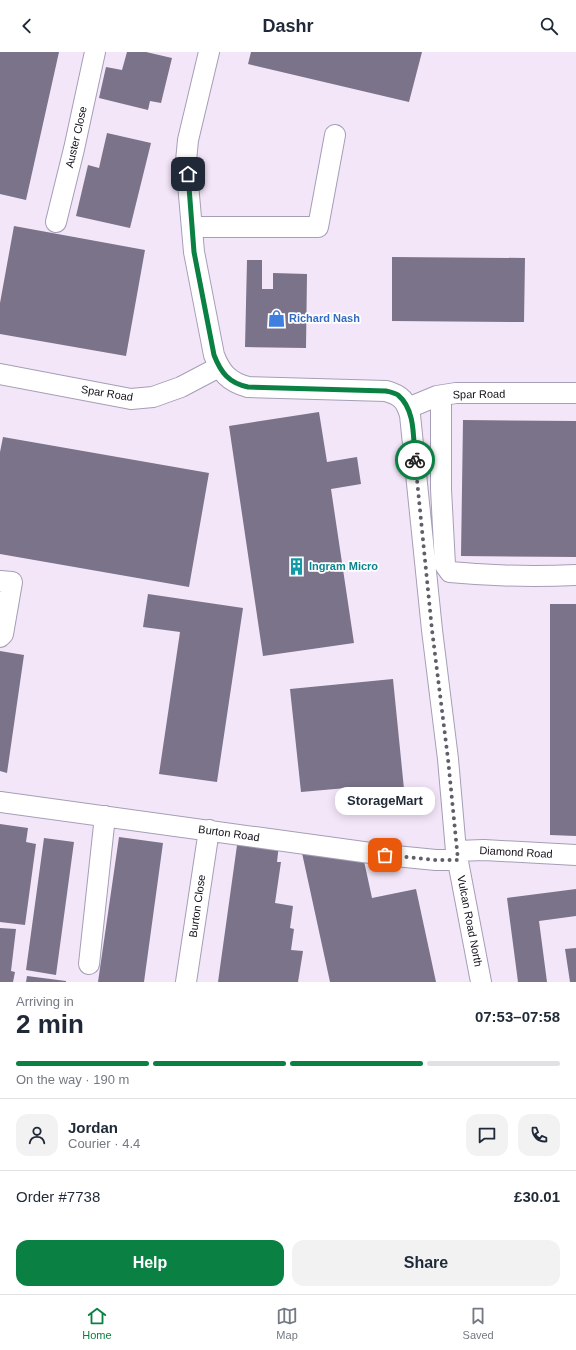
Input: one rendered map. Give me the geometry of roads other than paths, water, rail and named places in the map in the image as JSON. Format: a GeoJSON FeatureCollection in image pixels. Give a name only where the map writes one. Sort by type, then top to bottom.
{"type":"FeatureCollection","features":[{"type":"Feature","properties":{"kind":"street","name":"Auster Close"},"geometry":{"type":"LineString","coordinates":[[56,222],[74,149],[95,52]]}},
{"type":"Feature","properties":{"kind":"street"},"geometry":{"type":"LineString","coordinates":[[209,52],[188,140],[186,161],[194,252],[214,355],[219,367],[228,378],[238,385],[248,387],[386,391],[397,394],[408,408]]}},
{"type":"Feature","properties":{"kind":"street"},"geometry":{"type":"LineString","coordinates":[[192,227],[318,228],[335,135]]}},
{"type":"Feature","properties":{"kind":"street","name":"Spar Road"},"geometry":{"type":"LineString","coordinates":[[0,374],[131,399],[152,397],[181,387],[219,367]]}},
{"type":"Feature","properties":{"kind":"street","name":"Spar Road"},"geometry":{"type":"LineString","coordinates":[[408,408],[441,396],[456,393],[576,393]]}},
{"type":"Feature","properties":{"kind":"street"},"geometry":{"type":"LineString","coordinates":[[441,396],[441,505],[445,565],[450,572],[548,577],[576,575]]}},
{"type":"Feature","properties":{"kind":"street","name":"Vulcan Road North"},"geometry":{"type":"LineString","coordinates":[[408,408],[413,428],[417,484],[432,630],[448,759],[457,855],[481,982]]}},
{"type":"Feature","properties":{"kind":"street"},"geometry":{"type":"LineString","coordinates":[[0,581],[12,582],[3,634],[0,637]]}},
{"type":"Feature","properties":{"kind":"street","name":"Burton Road"},"geometry":{"type":"LineString","coordinates":[[0,802],[385,855],[436,860],[457,855]]}},
{"type":"Feature","properties":{"kind":"street"},"geometry":{"type":"LineString","coordinates":[[89,964],[105,816]]}},
{"type":"Feature","properties":{"kind":"street","name":"Burton Close"},"geometry":{"type":"LineString","coordinates":[[186,982],[209,830]]}},
{"type":"Feature","properties":{"kind":"street","name":"Diamond Road"},"geometry":{"type":"LineString","coordinates":[[457,855],[484,850],[576,855]]}},
{"type":"Feature","properties":{"kind":"place","name":"Richard Nash"},"geometry":{"type":"Point","coordinates":[276,318]}},
{"type":"Feature","properties":{"kind":"place","name":"Ingram Micro"},"geometry":{"type":"Point","coordinates":[296,566]}},
{"type":"Feature","properties":{"kind":"place","name":"StorageMart"},"geometry":{"type":"Point","coordinates":[385,855]}}]}
